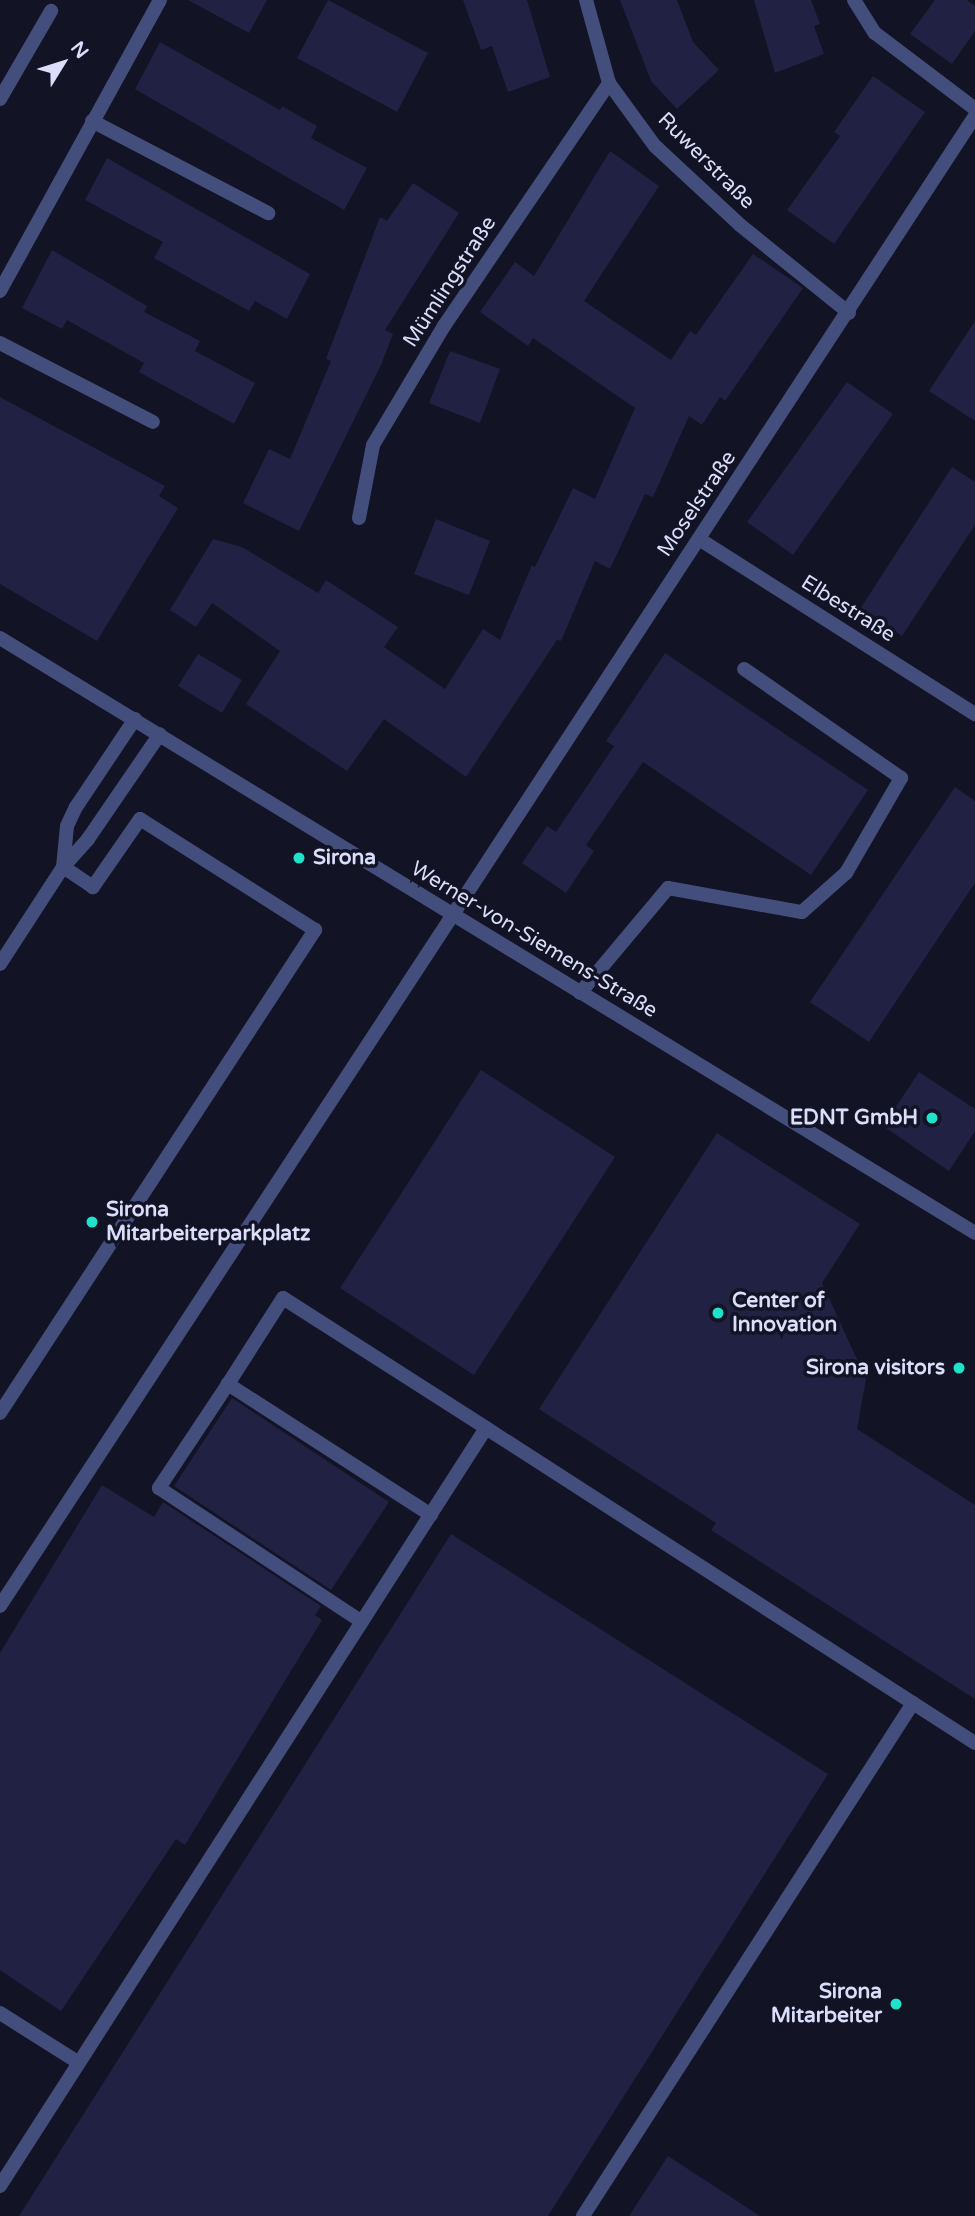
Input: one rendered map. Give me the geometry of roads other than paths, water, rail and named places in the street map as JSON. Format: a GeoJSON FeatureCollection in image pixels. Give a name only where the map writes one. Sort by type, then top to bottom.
{"type":"FeatureCollection","features":[{"type":"Feature","properties":{"kind":"street"},"geometry":{"type":"LineString","coordinates":[[0,291],[160,0]]}},
{"type":"Feature","properties":{"kind":"street","name":"Ruwerstraße"},"geometry":{"type":"LineString","coordinates":[[586,0],[609,83],[655,146],[740,225],[849,313]]}},
{"type":"Feature","properties":{"kind":"street"},"geometry":{"type":"LineString","coordinates":[[854,0],[876,33],[975,109]]}},
{"type":"Feature","properties":{"kind":"street"},"geometry":{"type":"LineString","coordinates":[[0,99],[51,11]]}},
{"type":"Feature","properties":{"kind":"street","name":"Mümlingstraße"},"geometry":{"type":"LineString","coordinates":[[359,518],[373,444],[444,326],[609,83]]}},
{"type":"Feature","properties":{"kind":"street","name":"Moselstraße"},"geometry":{"type":"LineString","coordinates":[[0,1606],[849,313],[975,116]]}},
{"type":"Feature","properties":{"kind":"street"},"geometry":{"type":"LineString","coordinates":[[92,121],[268,213]]}},
{"type":"Feature","properties":{"kind":"street"},"geometry":{"type":"LineString","coordinates":[[0,343],[153,422]]}},
{"type":"Feature","properties":{"kind":"street","name":"Elbestraße"},"geometry":{"type":"LineString","coordinates":[[699,539],[975,714]]}},
{"type":"Feature","properties":{"kind":"street","name":"Werner-von-Siemens-Straße"},"geometry":{"type":"LineString","coordinates":[[0,638],[975,1233]]}},
{"type":"Feature","properties":{"kind":"street"},"geometry":{"type":"LineString","coordinates":[[580,993],[668,888],[802,912],[846,873],[901,778],[744,669]]}},
{"type":"Feature","properties":{"kind":"street"},"geometry":{"type":"LineString","coordinates":[[63,867],[67,826],[75,807],[135,719]]}},
{"type":"Feature","properties":{"kind":"street"},"geometry":{"type":"LineString","coordinates":[[0,964],[63,867],[88,839],[160,734]]}},
{"type":"Feature","properties":{"kind":"street"},"geometry":{"type":"LineString","coordinates":[[0,1413],[315,930],[140,819],[93,887],[63,867]]}},
{"type":"Feature","properties":{"kind":"street"},"geometry":{"type":"LineString","coordinates":[[362,1622],[159,1488],[283,1298],[975,1743]]}},
{"type":"Feature","properties":{"kind":"street"},"geometry":{"type":"LineString","coordinates":[[228,1384],[431,1515]]}},
{"type":"Feature","properties":{"kind":"street"},"geometry":{"type":"LineString","coordinates":[[0,2186],[486,1428]]}},
{"type":"Feature","properties":{"kind":"street"},"geometry":{"type":"LineString","coordinates":[[583,2216],[913,1703]]}},
{"type":"Feature","properties":{"kind":"street"},"geometry":{"type":"LineString","coordinates":[[0,2013],[79,2063]]}},
{"type":"Feature","properties":{"kind":"place","name":"Sirona"},"geometry":{"type":"Point","coordinates":[299,858]}},
{"type":"Feature","properties":{"kind":"place","name":"EDNT GmbH"},"geometry":{"type":"Point","coordinates":[932,1118]}},
{"type":"Feature","properties":{"kind":"place","name":"Sirona Mitarbeiterparkplatz"},"geometry":{"type":"Point","coordinates":[92,1222]}},
{"type":"Feature","properties":{"kind":"place","name":"Center of Innovation"},"geometry":{"type":"Point","coordinates":[718,1313]}},
{"type":"Feature","properties":{"kind":"place","name":"Sirona visitors"},"geometry":{"type":"Point","coordinates":[959,1368]}},
{"type":"Feature","properties":{"kind":"place","name":"Sirona Mitarbeiter"},"geometry":{"type":"Point","coordinates":[896,2004]}}]}
